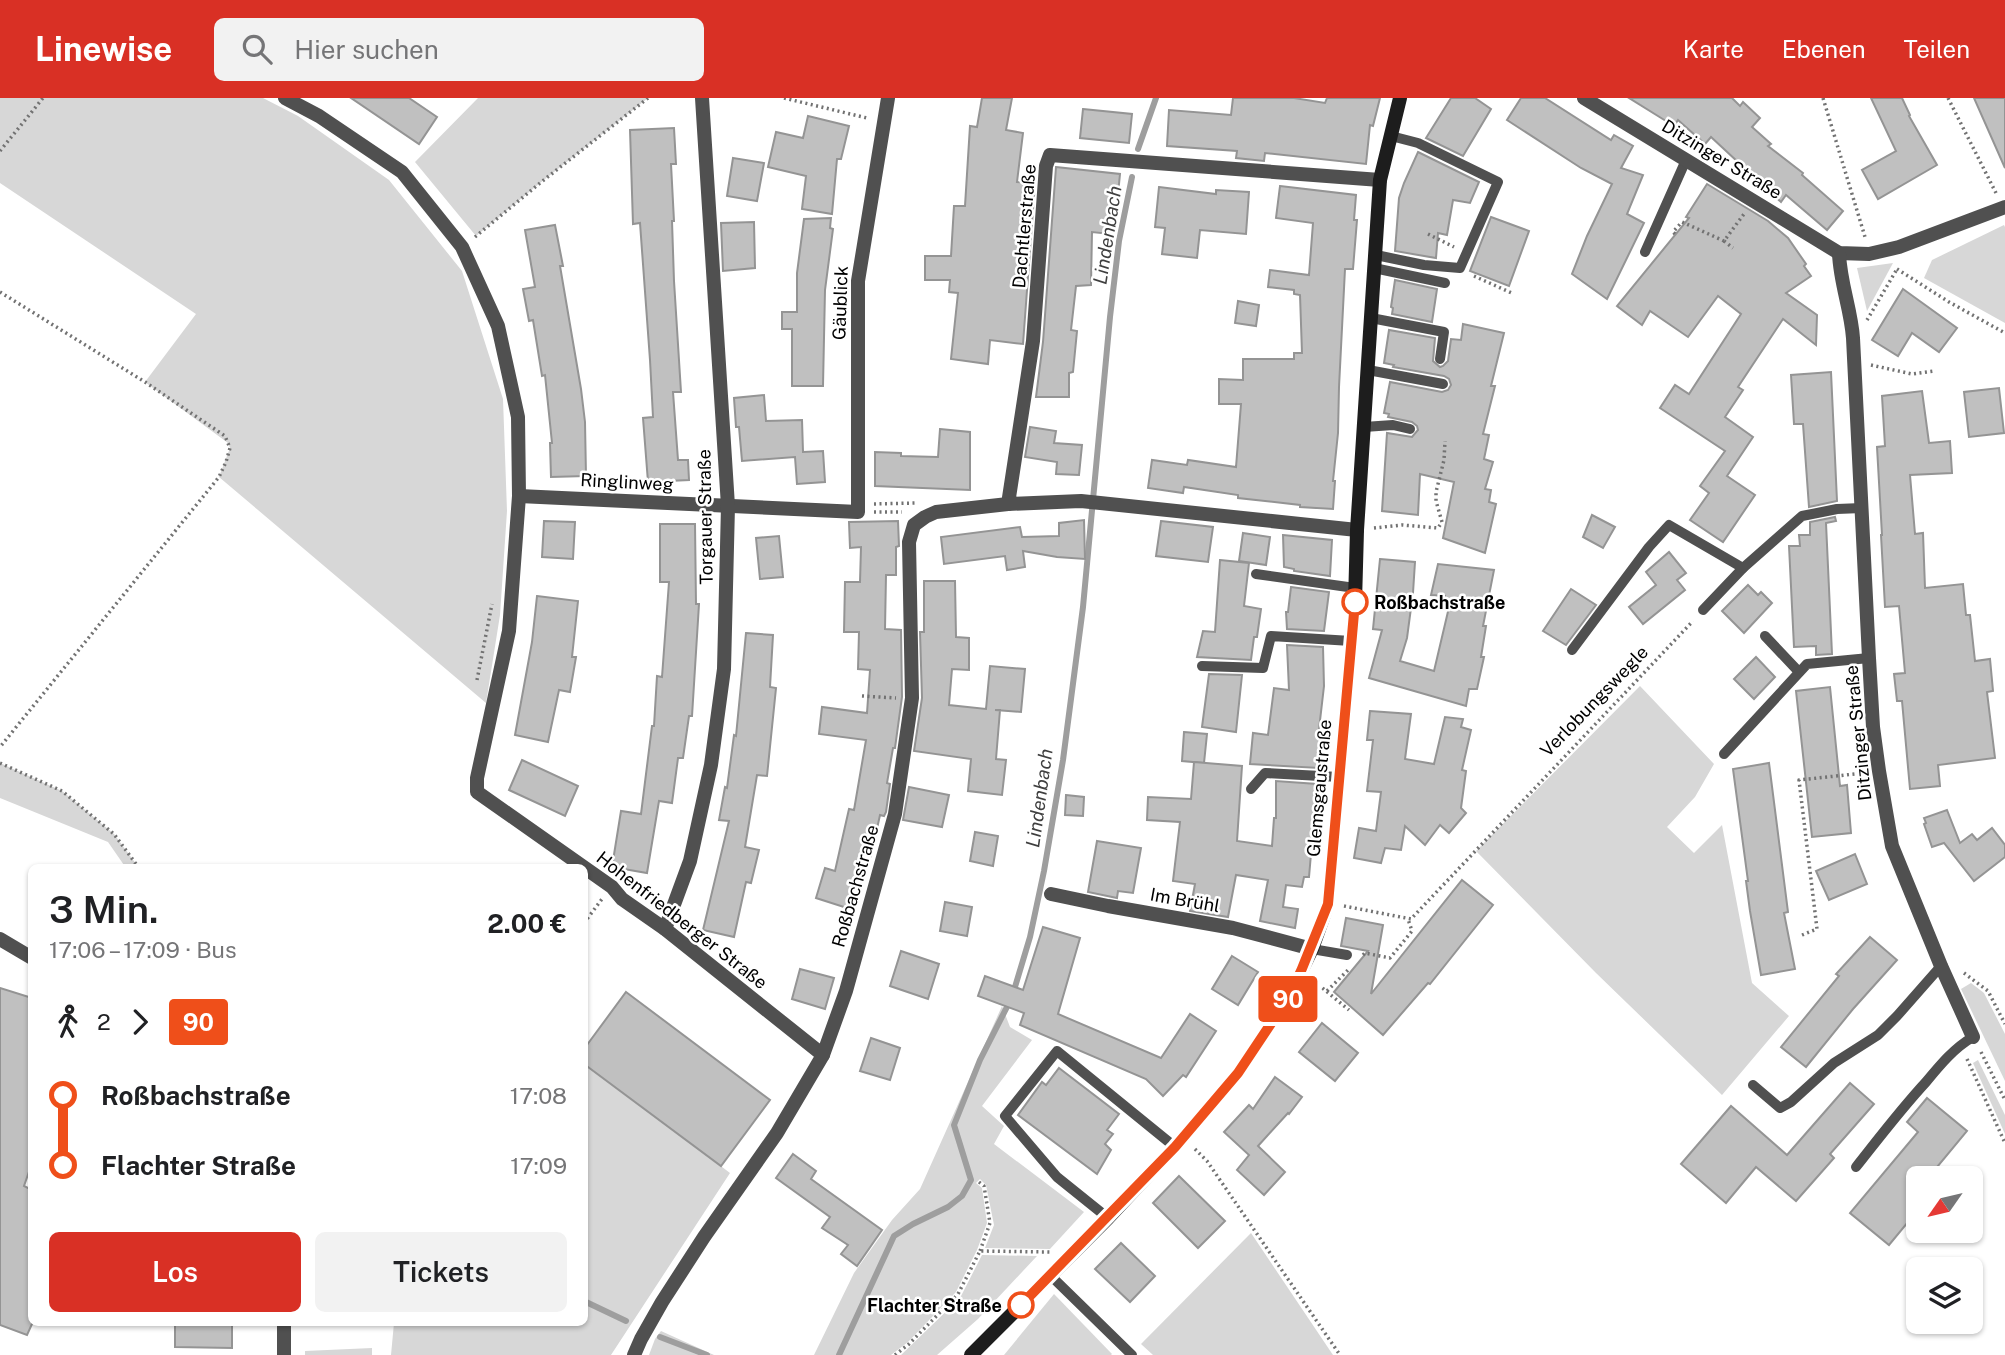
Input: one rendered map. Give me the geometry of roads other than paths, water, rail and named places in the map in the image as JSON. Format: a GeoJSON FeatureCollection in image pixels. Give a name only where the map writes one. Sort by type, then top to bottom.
{"type":"FeatureCollection","features":[{"type":"Feature","properties":{"kind":"main road","name":"Glemsgaustraße"},"geometry":{"type":"LineString","coordinates":[[980,1352],[1050,1275],[1179,1142],[1238,1073],[1288,998],[1312,948],[1328,904],[1355,588],[1380,180],[1400,98]]}},
{"type":"Feature","properties":{"kind":"street","name":"Hohenfriedberger Straße"},"geometry":{"type":"LineString","coordinates":[[285,98],[319,116],[402,172],[462,247],[498,326],[518,418],[519,496],[509,631],[477,778],[477,792],[579,864]]}},
{"type":"Feature","properties":{"kind":"street","name":"Torgauer Straße"},"geometry":{"type":"LineString","coordinates":[[665,929],[690,861],[711,765],[724,669],[728,506],[702,98]]}},
{"type":"Feature","properties":{"kind":"street","name":"Gäublick"},"geometry":{"type":"LineString","coordinates":[[858,508],[858,281],[888,98]]}},
{"type":"Feature","properties":{"kind":"street","name":"Ditzinger Straße"},"geometry":{"type":"LineString","coordinates":[[1584,98],[1839,254],[1840,272],[1851,314],[1855,361],[1869,658],[1879,771],[1892,846],[1967,1040]]}},
{"type":"Feature","properties":{"kind":"street","name":"Dachtlerstraße"},"geometry":{"type":"LineString","coordinates":[[1008,503],[1033,341],[1046,166],[1050,155],[1380,180]]}},
{"type":"Feature","properties":{"kind":"street"},"geometry":{"type":"LineString","coordinates":[[1839,254],[1869,254],[1899,247],[2004,207]]}},
{"type":"Feature","properties":{"kind":"street","name":"Ringlinweg"},"geometry":{"type":"LineString","coordinates":[[519,496],[728,506],[858,508]]}},
{"type":"Feature","properties":{"kind":"street"},"geometry":{"type":"LineString","coordinates":[[1008,503],[1081,501],[1120,504],[1357,530]]}},
{"type":"Feature","properties":{"kind":"street","name":"Roßbachstraße"},"geometry":{"type":"LineString","coordinates":[[634,1355],[662,1302],[776,1133],[823,1055],[846,991],[895,814],[912,698],[909,542],[914,525],[936,512],[1008,503]]}},
{"type":"Feature","properties":{"kind":"street","name":"Hohenfriedberger Straße"},"geometry":{"type":"LineString","coordinates":[[588,870],[823,1055]]}},
{"type":"Feature","properties":{"kind":"street","name":"Im Brühl"},"geometry":{"type":"LineString","coordinates":[[1051,894],[1233,928],[1312,948]]}},
{"type":"Feature","properties":{"kind":"street"},"geometry":{"type":"LineString","coordinates":[[0,939],[28,956]]}},
{"type":"Feature","properties":{"kind":"street"},"geometry":{"type":"LineString","coordinates":[[284,1326],[284,1355]]}},
{"type":"Feature","properties":{"kind":"lane"},"geometry":{"type":"LineString","coordinates":[[1375,261],[1460,268],[1498,182],[1418,143],[1391,135]]}},
{"type":"Feature","properties":{"kind":"lane"},"geometry":{"type":"LineString","coordinates":[[1645,252],[1686,160]]}},
{"type":"Feature","properties":{"kind":"lane"},"geometry":{"type":"LineString","coordinates":[[1375,261],[1444,283]]}},
{"type":"Feature","properties":{"kind":"lane"},"geometry":{"type":"LineString","coordinates":[[1371,318],[1444,332],[1440,359]]}},
{"type":"Feature","properties":{"kind":"lane"},"geometry":{"type":"LineString","coordinates":[[1368,370],[1443,384]]}},
{"type":"Feature","properties":{"kind":"lane"},"geometry":{"type":"LineString","coordinates":[[1364,427],[1393,425],[1410,429]]}},
{"type":"Feature","properties":{"kind":"lane"},"geometry":{"type":"LineString","coordinates":[[1703,610],[1743,568],[1802,516],[1837,509],[1862,508]]}},
{"type":"Feature","properties":{"kind":"lane"},"geometry":{"type":"LineString","coordinates":[[1572,650],[1649,547],[1669,525],[1743,568]]}},
{"type":"Feature","properties":{"kind":"lane"},"geometry":{"type":"LineString","coordinates":[[1256,574],[1355,588]]}},
{"type":"Feature","properties":{"kind":"lane"},"geometry":{"type":"LineString","coordinates":[[1202,666],[1263,668],[1271,636],[1351,641]]}},
{"type":"Feature","properties":{"kind":"lane"},"geometry":{"type":"LineString","coordinates":[[1765,636],[1799,672]]}},
{"type":"Feature","properties":{"kind":"lane"},"geometry":{"type":"LineString","coordinates":[[1724,754],[1807,664],[1869,658]]}},
{"type":"Feature","properties":{"kind":"lane"},"geometry":{"type":"LineString","coordinates":[[1251,789],[1265,773],[1339,778]]}},
{"type":"Feature","properties":{"kind":"lane"},"geometry":{"type":"LineString","coordinates":[[1312,948],[1347,955]]}},
{"type":"Feature","properties":{"kind":"lane"},"geometry":{"type":"LineString","coordinates":[[1753,1085],[1780,1108],[1791,1102],[1834,1063],[1878,1035],[1942,970]]}},
{"type":"Feature","properties":{"kind":"lane"},"geometry":{"type":"LineString","coordinates":[[1856,1167],[1893,1118],[1967,1040]]}},
{"type":"Feature","properties":{"kind":"lane"},"geometry":{"type":"LineString","coordinates":[[1108,1218],[1057,1177],[1005,1116],[1057,1051],[1179,1142]]}},
{"type":"Feature","properties":{"kind":"lane"},"geometry":{"type":"LineString","coordinates":[[1050,1275],[1132,1355]]}},
{"type":"Feature","properties":{"kind":"waterway","name":"Lindenbach"},"geometry":{"type":"LineString","coordinates":[[1138,149],[1156,98]]}},
{"type":"Feature","properties":{"kind":"waterway","name":"Lindenbach"},"geometry":{"type":"LineString","coordinates":[[839,1355],[894,1236],[948,1207],[962,1196],[971,1180],[954,1125],[980,1060],[1012,997],[1030,937],[1044,871],[1063,760],[1083,607],[1110,317],[1119,241],[1132,177]]}},
{"type":"Feature","properties":{"kind":"waterway"},"geometry":{"type":"LineString","coordinates":[[588,1303],[626,1321]]}},
{"type":"Feature","properties":{"kind":"waterway"},"geometry":{"type":"LineString","coordinates":[[660,1337],[707,1355]]}},
{"type":"Feature","properties":{"kind":"place","name":"Roßbachstraße"},"geometry":{"type":"Point","coordinates":[1355,602]}},
{"type":"Feature","properties":{"kind":"place","name":"Flachter Straße"},"geometry":{"type":"Point","coordinates":[1021,1305]}}]}
